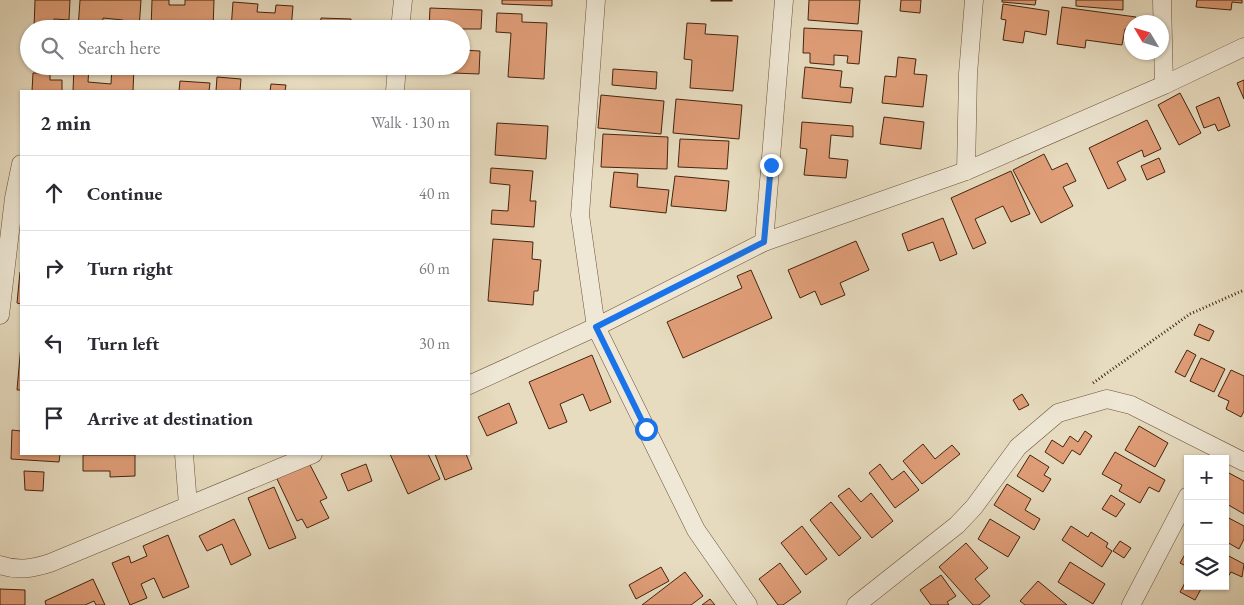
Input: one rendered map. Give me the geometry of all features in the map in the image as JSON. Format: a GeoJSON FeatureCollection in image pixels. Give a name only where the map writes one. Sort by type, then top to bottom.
{"type":"FeatureCollection","features":[{"type":"Feature","properties":{"kind":"street"},"geometry":{"type":"LineString","coordinates":[[401,20],[403,0]]}},
{"type":"Feature","properties":{"kind":"street"},"geometry":{"type":"LineString","coordinates":[[596,0],[580,215],[596,327],[696,530],[748,605]]}},
{"type":"Feature","properties":{"kind":"street"},"geometry":{"type":"LineString","coordinates":[[764,242],[784,0]]}},
{"type":"Feature","properties":{"kind":"street"},"geometry":{"type":"LineString","coordinates":[[966,171],[968,74],[974,0]]}},
{"type":"Feature","properties":{"kind":"street"},"geometry":{"type":"LineString","coordinates":[[1162,0],[1164,85]]}},
{"type":"Feature","properties":{"kind":"street"},"geometry":{"type":"LineString","coordinates":[[470,385],[596,327],[764,242],[966,171],[1164,85],[1244,47]]}},
{"type":"Feature","properties":{"kind":"street"},"geometry":{"type":"LineString","coordinates":[[395,90],[396,75]]}},
{"type":"Feature","properties":{"kind":"street"},"geometry":{"type":"LineString","coordinates":[[0,315],[14,198],[20,169]]}},
{"type":"Feature","properties":{"kind":"street"},"geometry":{"type":"LineString","coordinates":[[856,605],[957,525],[974,507],[1018,448],[1058,413],[1107,399],[1131,405],[1211,452],[1244,462]]}},
{"type":"Feature","properties":{"kind":"street"},"geometry":{"type":"LineString","coordinates":[[184,455],[188,505]]}},
{"type":"Feature","properties":{"kind":"street"},"geometry":{"type":"LineString","coordinates":[[0,565],[15,570],[32,569],[311,455]]}},
{"type":"Feature","properties":{"kind":"street"},"geometry":{"type":"LineString","coordinates":[[1131,605],[1186,500]]}},
{"type":"Feature","properties":{"kind":"path"},"geometry":{"type":"LineString","coordinates":[[1085,388],[1190,314],[1244,290]]}},
{"type":"Feature","properties":{"kind":"building"},"geometry":{"type":"Polygon","coordinates":[[[35,0],[70,0],[69,20],[34,20],[35,0]]]}},
{"type":"Feature","properties":{"kind":"building"},"geometry":{"type":"Polygon","coordinates":[[[80,0],[141,0],[140,20],[103,18],[103,20],[79,20],[80,0]]]}},
{"type":"Feature","properties":{"kind":"building"},"geometry":{"type":"Polygon","coordinates":[[[152,0],[169,0],[169,5],[185,5],[185,0],[214,0],[213,20],[151,20],[152,0]]]}},
{"type":"Feature","properties":{"kind":"building"},"geometry":{"type":"Polygon","coordinates":[[[502,0],[552,0],[552,6],[502,4],[502,0]]]}},
{"type":"Feature","properties":{"kind":"building"},"geometry":{"type":"Polygon","coordinates":[[[732,0],[732,1],[711,1],[732,0]]]}},
{"type":"Feature","properties":{"kind":"building"},"geometry":{"type":"Polygon","coordinates":[[[809,0],[860,0],[858,24],[808,20],[809,0]]]}},
{"type":"Feature","properties":{"kind":"building"},"geometry":{"type":"Polygon","coordinates":[[[901,0],[921,0],[920,13],[900,11],[901,0]]]}},
{"type":"Feature","properties":{"kind":"building"},"geometry":{"type":"Polygon","coordinates":[[[1002,0],[1036,0],[1035,5],[1002,2],[1002,0]]]}},
{"type":"Feature","properties":{"kind":"building"},"geometry":{"type":"Polygon","coordinates":[[[1076,0],[1123,0],[1123,10],[1076,6],[1076,0]]]}},
{"type":"Feature","properties":{"kind":"building"},"geometry":{"type":"Polygon","coordinates":[[[1197,0],[1242,0],[1242,3],[1232,2],[1231,10],[1196,7],[1197,0]]]}},
{"type":"Feature","properties":{"kind":"building"},"geometry":{"type":"Polygon","coordinates":[[[233,2],[258,4],[257,12],[275,13],[276,5],[293,6],[292,20],[232,20],[233,2]]]}},
{"type":"Feature","properties":{"kind":"building"},"geometry":{"type":"Polygon","coordinates":[[[1003,4],[1049,11],[1046,35],[1025,31],[1023,43],[1003,40],[1006,20],[1001,19],[1003,4]]]}},
{"type":"Feature","properties":{"kind":"building"},"geometry":{"type":"Polygon","coordinates":[[[1062,7],[1124,15],[1122,45],[1086,40],[1085,48],[1057,44],[1062,7]]]}},
{"type":"Feature","properties":{"kind":"building"},"geometry":{"type":"Polygon","coordinates":[[[430,8],[482,10],[481,29],[470,29],[470,20],[429,20],[430,8]]]}},
{"type":"Feature","properties":{"kind":"building"},"geometry":{"type":"Polygon","coordinates":[[[497,13],[522,14],[522,22],[547,23],[544,79],[508,77],[511,33],[496,32],[497,13]]]}},
{"type":"Feature","properties":{"kind":"building"},"geometry":{"type":"Polygon","coordinates":[[[321,18],[351,19],[351,20],[321,20],[321,18]]]}},
{"type":"Feature","properties":{"kind":"building"},"geometry":{"type":"Polygon","coordinates":[[[687,23],[706,24],[705,34],[738,36],[733,91],[690,88],[692,60],[684,59],[687,23]]]}},
{"type":"Feature","properties":{"kind":"building"},"geometry":{"type":"Polygon","coordinates":[[[804,28],[862,31],[859,64],[847,63],[848,56],[834,55],[834,65],[810,63],[810,53],[803,53],[804,28]]]}},
{"type":"Feature","properties":{"kind":"building"},"geometry":{"type":"Polygon","coordinates":[[[470,50],[480,51],[479,74],[470,74],[470,50]]]}},
{"type":"Feature","properties":{"kind":"building"},"geometry":{"type":"Polygon","coordinates":[[[898,57],[916,59],[914,74],[927,75],[923,107],[882,103],[885,76],[896,77],[898,57]]]}},
{"type":"Feature","properties":{"kind":"building"},"geometry":{"type":"Polygon","coordinates":[[[805,67],[842,71],[840,87],[853,88],[851,103],[802,98],[805,67]]]}},
{"type":"Feature","properties":{"kind":"building"},"geometry":{"type":"Polygon","coordinates":[[[613,69],[657,72],[656,89],[612,85],[613,69]]]}},
{"type":"Feature","properties":{"kind":"building"},"geometry":{"type":"Polygon","coordinates":[[[33,75],[50,75],[50,80],[62,80],[62,90],[32,90],[33,75]]]}},
{"type":"Feature","properties":{"kind":"building"},"geometry":{"type":"Polygon","coordinates":[[[74,75],[88,75],[88,82],[111,84],[112,75],[134,75],[133,90],[73,90],[74,75]]]}},
{"type":"Feature","properties":{"kind":"building"},"geometry":{"type":"Polygon","coordinates":[[[217,77],[241,79],[240,90],[216,90],[217,77]]]}},
{"type":"Feature","properties":{"kind":"building"},"geometry":{"type":"Polygon","coordinates":[[[1244,80],[1244,99],[1237,83],[1244,80]]]}},
{"type":"Feature","properties":{"kind":"building"},"geometry":{"type":"Polygon","coordinates":[[[180,81],[210,83],[209,90],[179,90],[180,81]]]}},
{"type":"Feature","properties":{"kind":"building"},"geometry":{"type":"Polygon","coordinates":[[[271,84],[286,85],[285,90],[270,90],[271,84]]]}},
{"type":"Feature","properties":{"kind":"building"},"geometry":{"type":"Polygon","coordinates":[[[1180,93],[1201,133],[1179,145],[1158,105],[1180,93]]]}},
{"type":"Feature","properties":{"kind":"building"},"geometry":{"type":"Polygon","coordinates":[[[601,95],[664,101],[661,134],[598,128],[601,95]]]}},
{"type":"Feature","properties":{"kind":"building"},"geometry":{"type":"Polygon","coordinates":[[[1219,97],[1230,126],[1218,131],[1215,124],[1204,128],[1196,107],[1219,97]]]}},
{"type":"Feature","properties":{"kind":"building"},"geometry":{"type":"Polygon","coordinates":[[[676,99],[742,105],[739,139],[673,133],[676,99]]]}},
{"type":"Feature","properties":{"kind":"building"},"geometry":{"type":"Polygon","coordinates":[[[884,117],[924,122],[921,149],[880,144],[884,117]]]}},
{"type":"Feature","properties":{"kind":"building"},"geometry":{"type":"Polygon","coordinates":[[[1147,120],[1161,149],[1144,157],[1142,150],[1117,162],[1126,180],[1108,189],[1089,148],[1147,120]]]}},
{"type":"Feature","properties":{"kind":"building"},"geometry":{"type":"Polygon","coordinates":[[[802,122],[853,126],[853,137],[831,135],[829,158],[848,160],[846,178],[804,175],[807,149],[800,148],[802,122]]]}},
{"type":"Feature","properties":{"kind":"building"},"geometry":{"type":"Polygon","coordinates":[[[497,123],[548,126],[546,159],[495,155],[497,123]]]}},
{"type":"Feature","properties":{"kind":"building"},"geometry":{"type":"Polygon","coordinates":[[[603,134],[668,137],[667,169],[601,167],[603,134]]]}},
{"type":"Feature","properties":{"kind":"building"},"geometry":{"type":"Polygon","coordinates":[[[680,139],[729,141],[727,169],[678,167],[680,139]]]}},
{"type":"Feature","properties":{"kind":"building"},"geometry":{"type":"Polygon","coordinates":[[[1044,154],[1052,170],[1067,163],[1076,181],[1063,187],[1073,206],[1041,223],[1013,170],[1044,154]]]}},
{"type":"Feature","properties":{"kind":"building"},"geometry":{"type":"Polygon","coordinates":[[[1159,158],[1165,172],[1147,180],[1141,166],[1159,158]]]}},
{"type":"Feature","properties":{"kind":"building"},"geometry":{"type":"Polygon","coordinates":[[[491,168],[533,171],[530,201],[536,201],[534,227],[491,224],[492,210],[508,211],[510,185],[490,183],[491,168]]]}},
{"type":"Feature","properties":{"kind":"building"},"geometry":{"type":"Polygon","coordinates":[[[1011,171],[1030,214],[1011,222],[1003,206],[975,219],[986,243],[973,249],[951,198],[1011,171]]]}},
{"type":"Feature","properties":{"kind":"building"},"geometry":{"type":"Polygon","coordinates":[[[614,172],[638,174],[637,187],[669,190],[666,213],[610,207],[614,172]]]}},
{"type":"Feature","properties":{"kind":"building"},"geometry":{"type":"Polygon","coordinates":[[[675,176],[729,181],[726,211],[671,206],[675,176]]]}},
{"type":"Feature","properties":{"kind":"building"},"geometry":{"type":"Polygon","coordinates":[[[943,218],[957,254],[940,261],[933,242],[908,251],[902,234],[943,218]]]}},
{"type":"Feature","properties":{"kind":"building"},"geometry":{"type":"Polygon","coordinates":[[[493,239],[533,242],[532,259],[541,260],[538,291],[534,291],[533,305],[488,301],[493,239]]]}},
{"type":"Feature","properties":{"kind":"building"},"geometry":{"type":"Polygon","coordinates":[[[856,241],[869,270],[840,283],[845,295],[821,305],[815,291],[800,298],[788,270],[856,241]]]}},
{"type":"Feature","properties":{"kind":"building"},"geometry":{"type":"Polygon","coordinates":[[[751,270],[772,318],[683,358],[667,322],[742,288],[737,276],[751,270]]]}},
{"type":"Feature","properties":{"kind":"building"},"geometry":{"type":"Polygon","coordinates":[[[20,272],[20,304],[17,303],[20,272]]]}},
{"type":"Feature","properties":{"kind":"building"},"geometry":{"type":"Polygon","coordinates":[[[1199,324],[1214,331],[1209,341],[1194,335],[1199,324]]]}},
{"type":"Feature","properties":{"kind":"building"},"geometry":{"type":"Polygon","coordinates":[[[1187,350],[1196,355],[1185,377],[1175,372],[1187,350]]]}},
{"type":"Feature","properties":{"kind":"building"},"geometry":{"type":"Polygon","coordinates":[[[592,355],[611,402],[590,411],[583,394],[560,404],[567,422],[549,429],[529,382],[592,355]]]}},
{"type":"Feature","properties":{"kind":"building"},"geometry":{"type":"Polygon","coordinates":[[[20,356],[20,390],[17,390],[20,356]]]}},
{"type":"Feature","properties":{"kind":"building"},"geometry":{"type":"Polygon","coordinates":[[[1201,358],[1225,369],[1214,392],[1190,381],[1201,358]]]}},
{"type":"Feature","properties":{"kind":"building"},"geometry":{"type":"Polygon","coordinates":[[[1231,370],[1244,376],[1244,411],[1241,417],[1226,409],[1229,401],[1218,396],[1231,370]]]}},
{"type":"Feature","properties":{"kind":"building"},"geometry":{"type":"Polygon","coordinates":[[[1022,394],[1029,405],[1019,410],[1013,400],[1022,394]]]}},
{"type":"Feature","properties":{"kind":"building"},"geometry":{"type":"Polygon","coordinates":[[[509,403],[517,423],[487,436],[478,417],[509,403]]]}},
{"type":"Feature","properties":{"kind":"building"},"geometry":{"type":"Polygon","coordinates":[[[1139,426],[1168,443],[1155,467],[1125,450],[1139,426]]]}},
{"type":"Feature","properties":{"kind":"building"},"geometry":{"type":"Polygon","coordinates":[[[12,430],[20,431],[20,455],[60,455],[59,462],[11,459],[12,430]]]}},
{"type":"Feature","properties":{"kind":"building"},"geometry":{"type":"Polygon","coordinates":[[[1085,431],[1092,436],[1080,455],[1072,450],[1063,464],[1045,452],[1052,440],[1063,447],[1070,436],[1078,442],[1085,431]]]}},
{"type":"Feature","properties":{"kind":"building"},"geometry":{"type":"Polygon","coordinates":[[[923,444],[935,459],[952,445],[960,454],[922,484],[903,461],[923,444]]]}},
{"type":"Feature","properties":{"kind":"building"},"geometry":{"type":"Polygon","coordinates":[[[1115,452],[1165,480],[1159,492],[1149,487],[1140,503],[1119,491],[1122,485],[1102,474],[1115,452]]]}},
{"type":"Feature","properties":{"kind":"building"},"geometry":{"type":"Polygon","coordinates":[[[83,455],[135,455],[135,476],[110,477],[110,471],[83,471],[83,455]]]}},
{"type":"Feature","properties":{"kind":"building"},"geometry":{"type":"Polygon","coordinates":[[[390,455],[428,455],[440,479],[408,494],[390,455]]]}},
{"type":"Feature","properties":{"kind":"building"},"geometry":{"type":"Polygon","coordinates":[[[435,455],[466,455],[472,469],[445,480],[435,455]]]}},
{"type":"Feature","properties":{"kind":"building"},"geometry":{"type":"Polygon","coordinates":[[[1030,455],[1049,467],[1044,475],[1051,479],[1043,492],[1017,476],[1030,455]]]}},
{"type":"Feature","properties":{"kind":"building"},"geometry":{"type":"Polygon","coordinates":[[[308,461],[327,498],[320,501],[329,518],[307,528],[302,519],[297,521],[276,477],[308,461]]]}},
{"type":"Feature","properties":{"kind":"building"},"geometry":{"type":"Polygon","coordinates":[[[366,464],[372,481],[348,491],[341,474],[366,464]]]}},
{"type":"Feature","properties":{"kind":"building"},"geometry":{"type":"Polygon","coordinates":[[[880,464],[892,480],[904,471],[919,490],[895,508],[869,473],[880,464]]]}},
{"type":"Feature","properties":{"kind":"building"},"geometry":{"type":"Polygon","coordinates":[[[24,471],[44,472],[43,491],[25,490],[24,471]]]}},
{"type":"Feature","properties":{"kind":"building"},"geometry":{"type":"Polygon","coordinates":[[[1229,473],[1244,481],[1244,514],[1229,505],[1229,473]]]}},
{"type":"Feature","properties":{"kind":"building"},"geometry":{"type":"Polygon","coordinates":[[[1007,484],[1031,499],[1025,510],[1040,519],[1034,530],[994,505],[1007,484]]]}},
{"type":"Feature","properties":{"kind":"building"},"geometry":{"type":"Polygon","coordinates":[[[274,487],[296,538],[269,549],[248,498],[274,487]]]}},
{"type":"Feature","properties":{"kind":"building"},"geometry":{"type":"Polygon","coordinates":[[[849,488],[861,502],[871,493],[893,521],[872,538],[838,496],[849,488]]]}},
{"type":"Feature","properties":{"kind":"building"},"geometry":{"type":"Polygon","coordinates":[[[1111,495],[1125,504],[1116,517],[1102,509],[1111,495]]]}},
{"type":"Feature","properties":{"kind":"building"},"geometry":{"type":"Polygon","coordinates":[[[831,502],[861,538],[839,556],[810,520],[831,502]]]}},
{"type":"Feature","properties":{"kind":"building"},"geometry":{"type":"Polygon","coordinates":[[[1229,518],[1244,526],[1244,539],[1239,549],[1229,543],[1229,518]]]}},
{"type":"Feature","properties":{"kind":"building"},"geometry":{"type":"Polygon","coordinates":[[[234,519],[251,555],[231,565],[222,544],[207,551],[199,536],[234,519]]]}},
{"type":"Feature","properties":{"kind":"building"},"geometry":{"type":"Polygon","coordinates":[[[990,519],[1020,537],[1008,557],[978,539],[990,519]]]}},
{"type":"Feature","properties":{"kind":"building"},"geometry":{"type":"Polygon","coordinates":[[[802,526],[827,559],[806,575],[781,543],[802,526]]]}},
{"type":"Feature","properties":{"kind":"building"},"geometry":{"type":"Polygon","coordinates":[[[1071,526],[1088,537],[1091,532],[1108,543],[1106,547],[1112,551],[1102,567],[1062,540],[1071,526]]]}},
{"type":"Feature","properties":{"kind":"building"},"geometry":{"type":"Polygon","coordinates":[[[168,535],[189,587],[163,598],[154,578],[141,584],[147,598],[130,605],[112,563],[129,556],[131,563],[147,556],[143,546],[168,535]]]}},
{"type":"Feature","properties":{"kind":"building"},"geometry":{"type":"Polygon","coordinates":[[[1120,541],[1131,548],[1124,558],[1113,551],[1120,541]]]}},
{"type":"Feature","properties":{"kind":"building"},"geometry":{"type":"Polygon","coordinates":[[[966,543],[988,568],[975,579],[990,596],[979,605],[973,605],[939,567],[966,543]]]}},
{"type":"Feature","properties":{"kind":"building"},"geometry":{"type":"Polygon","coordinates":[[[1184,556],[1184,565],[1180,563],[1184,556]]]}},
{"type":"Feature","properties":{"kind":"building"},"geometry":{"type":"Polygon","coordinates":[[[1229,556],[1244,564],[1242,577],[1231,572],[1229,575],[1229,556]]]}},
{"type":"Feature","properties":{"kind":"building"},"geometry":{"type":"Polygon","coordinates":[[[1070,562],[1105,584],[1093,604],[1058,582],[1070,562]]]}},
{"type":"Feature","properties":{"kind":"building"},"geometry":{"type":"Polygon","coordinates":[[[780,563],[801,592],[783,605],[778,605],[759,579],[780,563]]]}},
{"type":"Feature","properties":{"kind":"building"},"geometry":{"type":"Polygon","coordinates":[[[661,567],[669,581],[636,599],[629,585],[661,567]]]}},
{"type":"Feature","properties":{"kind":"building"},"geometry":{"type":"Polygon","coordinates":[[[685,572],[703,596],[691,605],[642,605],[685,572]]]}},
{"type":"Feature","properties":{"kind":"building"},"geometry":{"type":"Polygon","coordinates":[[[941,575],[956,596],[947,602],[949,605],[931,605],[920,590],[941,575]]]}},
{"type":"Feature","properties":{"kind":"building"},"geometry":{"type":"Polygon","coordinates":[[[93,579],[105,605],[96,605],[94,601],[85,605],[46,605],[45,601],[93,579]]]}},
{"type":"Feature","properties":{"kind":"building"},"geometry":{"type":"Polygon","coordinates":[[[1038,581],[1067,605],[1025,605],[1020,601],[1038,581]]]}},
{"type":"Feature","properties":{"kind":"building"},"geometry":{"type":"Polygon","coordinates":[[[1184,585],[1184,590],[1200,590],[1195,600],[1180,592],[1184,585]]]}},
{"type":"Feature","properties":{"kind":"building"},"geometry":{"type":"Polygon","coordinates":[[[0,589],[25,590],[25,605],[0,605],[0,589]]]}},
{"type":"Feature","properties":{"kind":"building"},"geometry":{"type":"Polygon","coordinates":[[[710,599],[715,605],[702,605],[710,599]]]}},
{"type":"Feature","properties":{"kind":"route"},"geometry":{"type":"LineString","coordinates":[[646,429],[596,327],[764,242],[771,165]]}}]}
